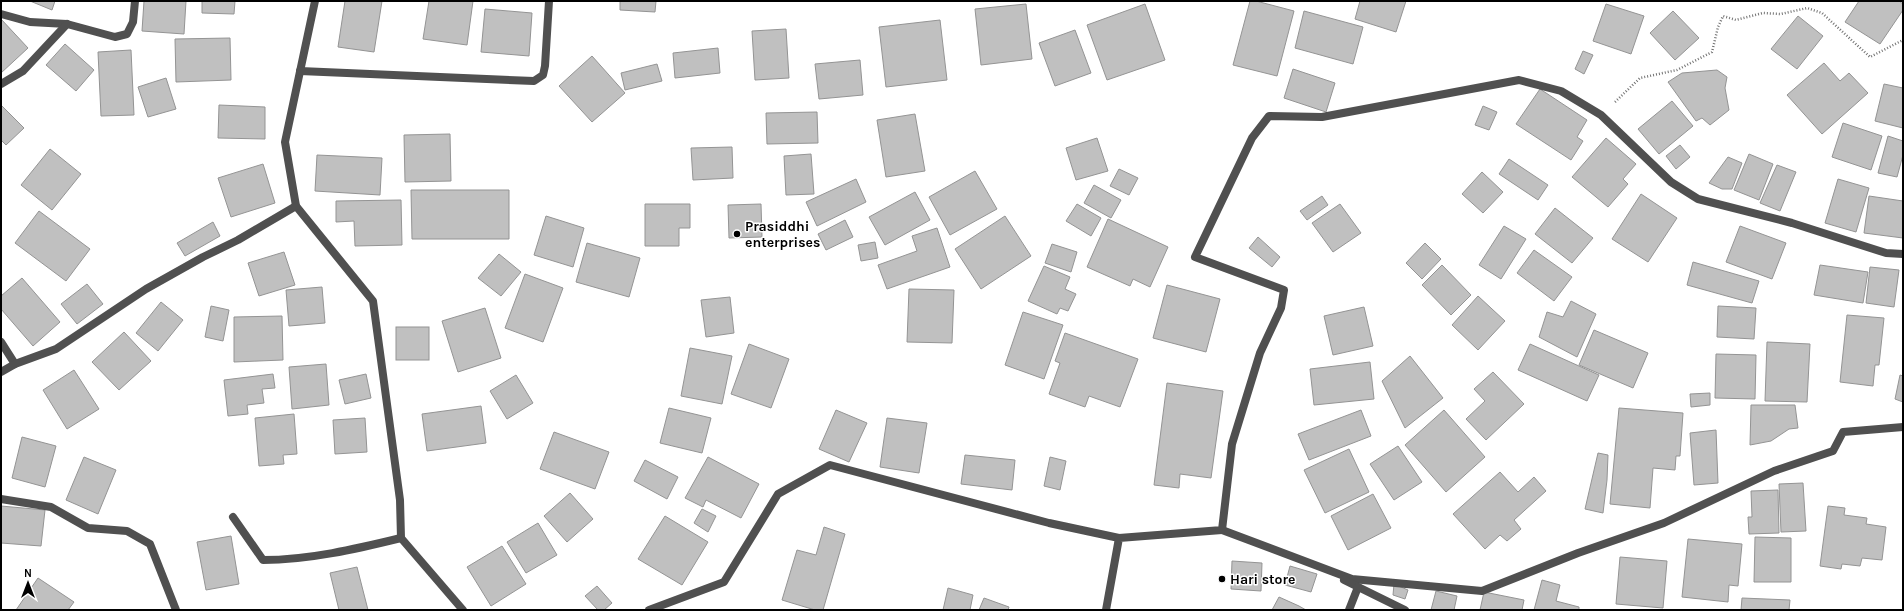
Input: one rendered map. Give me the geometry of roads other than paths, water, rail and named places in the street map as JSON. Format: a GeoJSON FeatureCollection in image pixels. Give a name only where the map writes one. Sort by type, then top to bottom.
{"type":"FeatureCollection","features":[{"type":"Feature","properties":{"kind":"street"},"geometry":{"type":"LineString","coordinates":[[1,14],[30,22],[67,24],[115,37],[127,34],[133,22],[135,1]]}},
{"type":"Feature","properties":{"kind":"street"},"geometry":{"type":"LineString","coordinates":[[315,1],[285,142],[296,206],[373,301],[400,500],[401,538],[463,610]]}},
{"type":"Feature","properties":{"kind":"street"},"geometry":{"type":"LineString","coordinates":[[300,71],[534,81],[543,75],[545,66],[549,1]]}},
{"type":"Feature","properties":{"kind":"street"},"geometry":{"type":"LineString","coordinates":[[1,84],[23,71],[67,24]]}},
{"type":"Feature","properties":{"kind":"street"},"geometry":{"type":"LineString","coordinates":[[1222,530],[1232,444],[1260,353],[1281,308],[1284,290],[1195,257],[1252,138],[1268,116],[1322,117],[1519,80],[1562,91],[1601,115],[1672,182],[1698,199],[1792,224],[1886,253],[1903,254]]}},
{"type":"Feature","properties":{"kind":"street"},"geometry":{"type":"LineString","coordinates":[[1,372],[15,364],[56,349],[146,289],[203,257],[238,240],[296,206]]}},
{"type":"Feature","properties":{"kind":"street"},"geometry":{"type":"LineString","coordinates":[[1,342],[15,364]]}},
{"type":"Feature","properties":{"kind":"street"},"geometry":{"type":"LineString","coordinates":[[1280,553],[1352,579],[1482,590],[1578,553],[1664,523],[1774,471],[1833,451],[1843,432],[1903,427]]}},
{"type":"Feature","properties":{"kind":"street"},"geometry":{"type":"LineString","coordinates":[[648,610],[724,582],[778,494],[830,465],[1049,523],[1119,538],[1222,530],[1322,569],[1405,610]]}},
{"type":"Feature","properties":{"kind":"street"},"geometry":{"type":"LineString","coordinates":[[1,499],[51,507],[88,528],[127,531],[150,544],[176,610]]}},
{"type":"Feature","properties":{"kind":"street"},"geometry":{"type":"LineString","coordinates":[[233,517],[263,560],[279,560],[350,551],[401,538]]}},
{"type":"Feature","properties":{"kind":"street"},"geometry":{"type":"LineString","coordinates":[[1106,610],[1119,538]]}},
{"type":"Feature","properties":{"kind":"street"},"geometry":{"type":"LineString","coordinates":[[1349,610],[1358,587]]}},
{"type":"Feature","properties":{"kind":"place","name":"Prasiddhi enterprises"},"geometry":{"type":"Point","coordinates":[737,234]}},
{"type":"Feature","properties":{"kind":"place","name":"Hari store"},"geometry":{"type":"Point","coordinates":[1222,579]}}]}
